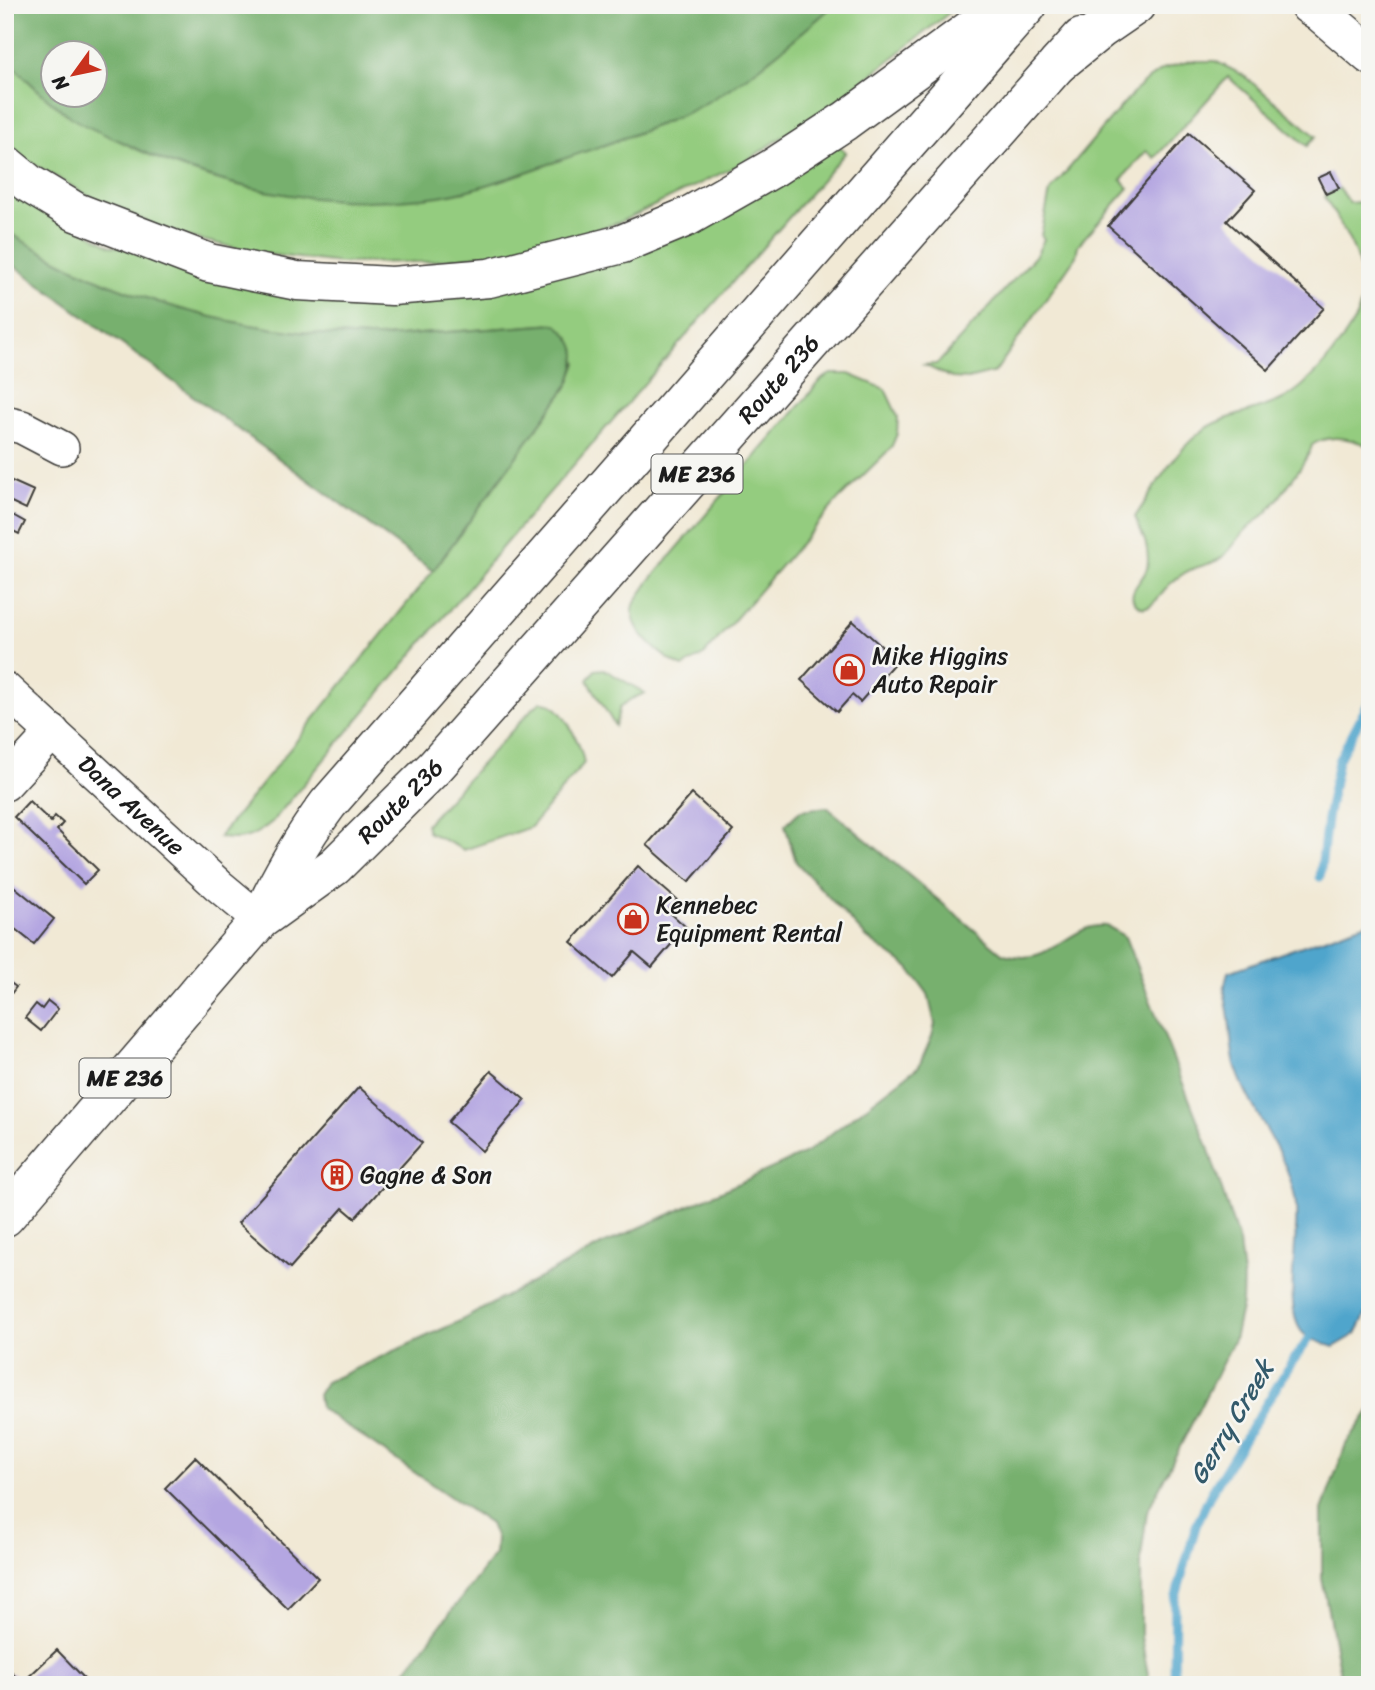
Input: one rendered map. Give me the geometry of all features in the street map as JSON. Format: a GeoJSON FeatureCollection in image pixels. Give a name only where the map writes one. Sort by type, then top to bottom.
{"type":"FeatureCollection","features":[{"type":"Feature","properties":{"kind":"main road"},"geometry":{"type":"LineString","coordinates":[[5,164],[28,183],[76,212],[209,263],[298,281],[351,284],[392,286],[489,278],[621,244],[687,217],[773,168],[835,128],[1004,5]]}},
{"type":"Feature","properties":{"kind":"main road","name":"Route 236"},"geometry":{"type":"LineString","coordinates":[[260,920],[293,854],[328,804],[1028,5]]}},
{"type":"Feature","properties":{"kind":"main road","name":"Route 236"},"geometry":{"type":"LineString","coordinates":[[5,1217],[260,920],[335,866],[435,767],[1111,5]]}},
{"type":"Feature","properties":{"kind":"main road"},"geometry":{"type":"LineString","coordinates":[[1058,64],[1136,5]]}},
{"type":"Feature","properties":{"kind":"main road"},"geometry":{"type":"LineString","coordinates":[[1309,5],[1370,55]]}},
{"type":"Feature","properties":{"kind":"street"},"geometry":{"type":"LineString","coordinates":[[5,423],[22,427],[62,448]]}},
{"type":"Feature","properties":{"kind":"street","name":"Dana Avenue"},"geometry":{"type":"LineString","coordinates":[[5,689],[218,885],[260,920]]}},
{"type":"Feature","properties":{"kind":"street"},"geometry":{"type":"LineString","coordinates":[[5,784],[53,732]]}},
{"type":"Feature","properties":{"kind":"green space"},"geometry":{"type":"Polygon","coordinates":[[[5,5],[959,5],[842,98],[743,163],[618,223],[522,250],[425,262],[340,263],[257,253],[172,233],[87,195],[18,155],[5,142],[5,5]]]}},
{"type":"Feature","properties":{"kind":"green space"},"geometry":{"type":"Polygon","coordinates":[[[5,5],[834,5],[743,79],[684,114],[637,134],[506,179],[473,189],[423,198],[344,200],[306,197],[229,183],[155,157],[89,127],[60,108],[108,108],[108,38],[38,38],[38,89],[5,58],[5,5]]]}},
{"type":"Feature","properties":{"kind":"green space"},"geometry":{"type":"Polygon","coordinates":[[[1190,61],[1215,61],[1243,75],[1316,136],[1307,146],[1228,77],[1155,158],[1146,151],[1121,180],[1129,188],[1078,245],[1076,256],[995,372],[968,379],[952,378],[924,365],[936,364],[941,360],[1037,254],[1044,239],[1041,235],[1050,191],[1124,103],[1143,83],[1163,69],[1190,61]]]}},
{"type":"Feature","properties":{"kind":"green space"},"geometry":{"type":"Polygon","coordinates":[[[837,144],[846,152],[504,545],[272,822],[260,831],[241,839],[219,837],[433,571],[569,384],[577,363],[556,324],[369,337],[272,329],[180,309],[91,276],[5,230],[5,184],[111,246],[490,293],[837,144]]]}},
{"type":"Feature","properties":{"kind":"green space"},"geometry":{"type":"Polygon","coordinates":[[[1339,188],[1349,203],[1359,202],[1370,211],[1370,447],[1341,438],[1326,439],[1312,445],[1299,470],[1275,502],[1245,530],[1226,554],[1183,574],[1149,606],[1139,606],[1132,597],[1146,572],[1148,555],[1135,517],[1171,463],[1206,428],[1281,400],[1302,386],[1332,354],[1356,316],[1362,289],[1358,261],[1325,198],[1326,194],[1339,188]]]}},
{"type":"Feature","properties":{"kind":"green space"},"geometry":{"type":"Polygon","coordinates":[[[5,230],[48,255],[135,294],[180,309],[272,329],[377,337],[556,324],[574,344],[575,366],[569,384],[433,571],[5,259],[5,230]]]}},
{"type":"Feature","properties":{"kind":"green space"},"geometry":{"type":"Polygon","coordinates":[[[831,374],[849,374],[885,389],[898,417],[897,434],[891,448],[838,500],[705,654],[683,667],[675,663],[657,650],[641,633],[633,614],[635,602],[649,581],[822,379],[831,374]]]}},
{"type":"Feature","properties":{"kind":"green space"},"geometry":{"type":"Polygon","coordinates":[[[604,669],[645,693],[620,707],[615,726],[588,680],[595,670],[604,669]]]}},
{"type":"Feature","properties":{"kind":"green space"},"geometry":{"type":"Polygon","coordinates":[[[541,702],[549,703],[563,716],[575,736],[584,763],[531,827],[464,850],[428,832],[426,824],[541,702]]]}},
{"type":"Feature","properties":{"kind":"green space"},"geometry":{"type":"Polygon","coordinates":[[[827,807],[1002,953],[1019,957],[1033,956],[1093,926],[1106,926],[1125,937],[1207,1144],[1239,1242],[1243,1275],[1242,1304],[1234,1340],[1147,1512],[1141,1557],[1141,1637],[1150,1685],[395,1685],[495,1554],[496,1539],[490,1524],[320,1408],[318,1395],[326,1382],[460,1321],[601,1245],[806,1153],[919,1066],[935,1024],[928,994],[909,968],[867,938],[796,862],[785,825],[801,810],[827,807]]]}},
{"type":"Feature","properties":{"kind":"green space"},"geometry":{"type":"Polygon","coordinates":[[[1370,1410],[1370,1685],[1342,1685],[1322,1578],[1322,1510],[1346,1444],[1370,1410]]]}},
{"type":"Feature","properties":{"kind":"water"},"geometry":{"type":"Polygon","coordinates":[[[1370,922],[1370,1306],[1356,1334],[1334,1347],[1307,1336],[1297,1323],[1292,1290],[1295,1198],[1283,1162],[1248,1096],[1234,1061],[1225,986],[1228,972],[1370,922]]]}},
{"type":"Feature","properties":{"kind":"building"},"geometry":{"type":"Polygon","coordinates":[[[1189,133],[1255,190],[1227,221],[1324,308],[1268,370],[1108,226],[1189,133]]]}},
{"type":"Feature","properties":{"kind":"building"},"geometry":{"type":"Polygon","coordinates":[[[1331,172],[1339,188],[1326,194],[1318,178],[1331,172]]]}},
{"type":"Feature","properties":{"kind":"building"},"geometry":{"type":"Polygon","coordinates":[[[5,478],[34,491],[26,509],[5,499],[5,478]]]}},
{"type":"Feature","properties":{"kind":"building"},"geometry":{"type":"Polygon","coordinates":[[[9,513],[25,522],[19,534],[5,527],[9,513]]]}},
{"type":"Feature","properties":{"kind":"building","name":"Mike Higgins Auto Repair"},"geometry":{"type":"Polygon","coordinates":[[[853,621],[897,660],[860,702],[852,695],[837,712],[801,680],[853,621]]]}},
{"type":"Feature","properties":{"kind":"building"},"geometry":{"type":"Polygon","coordinates":[[[692,794],[733,831],[689,882],[647,845],[692,794]]]}},
{"type":"Feature","properties":{"kind":"building"},"geometry":{"type":"Polygon","coordinates":[[[29,801],[51,822],[55,816],[63,823],[57,830],[98,870],[84,884],[14,817],[29,801]]]}},
{"type":"Feature","properties":{"kind":"building","name":"Kennebec Equipment Rental"},"geometry":{"type":"Polygon","coordinates":[[[638,866],[677,900],[668,911],[686,927],[652,967],[634,952],[612,978],[571,942],[638,866]]]}},
{"type":"Feature","properties":{"kind":"building"},"geometry":{"type":"Polygon","coordinates":[[[5,879],[54,919],[34,944],[5,921],[5,879]]]}},
{"type":"Feature","properties":{"kind":"building"},"geometry":{"type":"Polygon","coordinates":[[[5,979],[16,987],[5,1002],[5,979]]]}},
{"type":"Feature","properties":{"kind":"building"},"geometry":{"type":"Polygon","coordinates":[[[48,1001],[58,1009],[41,1031],[25,1018],[36,1004],[42,1009],[48,1001]]]}},
{"type":"Feature","properties":{"kind":"building"},"geometry":{"type":"Polygon","coordinates":[[[491,1071],[525,1100],[482,1151],[448,1122],[491,1071]]]}},
{"type":"Feature","properties":{"kind":"building","name":"Gagne & Son"},"geometry":{"type":"Polygon","coordinates":[[[359,1087],[422,1143],[355,1218],[343,1208],[290,1268],[238,1223],[359,1087]]]}},
{"type":"Feature","properties":{"kind":"building"},"geometry":{"type":"Polygon","coordinates":[[[195,1457],[318,1578],[288,1609],[165,1488],[195,1457]]]}},
{"type":"Feature","properties":{"kind":"building"},"geometry":{"type":"Polygon","coordinates":[[[57,1650],[84,1678],[77,1685],[5,1685],[5,1680],[12,1673],[22,1683],[57,1650]]]}},
{"type":"Feature","properties":{"kind":"waterway","name":"Gerry Creek"},"geometry":{"type":"LineString","coordinates":[[1320,877],[1338,761],[1370,700]]}},
{"type":"Feature","properties":{"kind":"waterway","name":"Gerry Creek"},"geometry":{"type":"LineString","coordinates":[[1174,1685],[1175,1600],[1196,1526],[1211,1493],[1290,1365],[1317,1328]]}},
{"type":"Feature","properties":{"kind":"place","name":"Mike Higgins Auto Repair"},"geometry":{"type":"Point","coordinates":[849,670]}},
{"type":"Feature","properties":{"kind":"place","name":"Kennebec Equipment Rental"},"geometry":{"type":"Point","coordinates":[633,919]}},
{"type":"Feature","properties":{"kind":"place","name":"Gagne & Son"},"geometry":{"type":"Point","coordinates":[337,1175]}}]}
